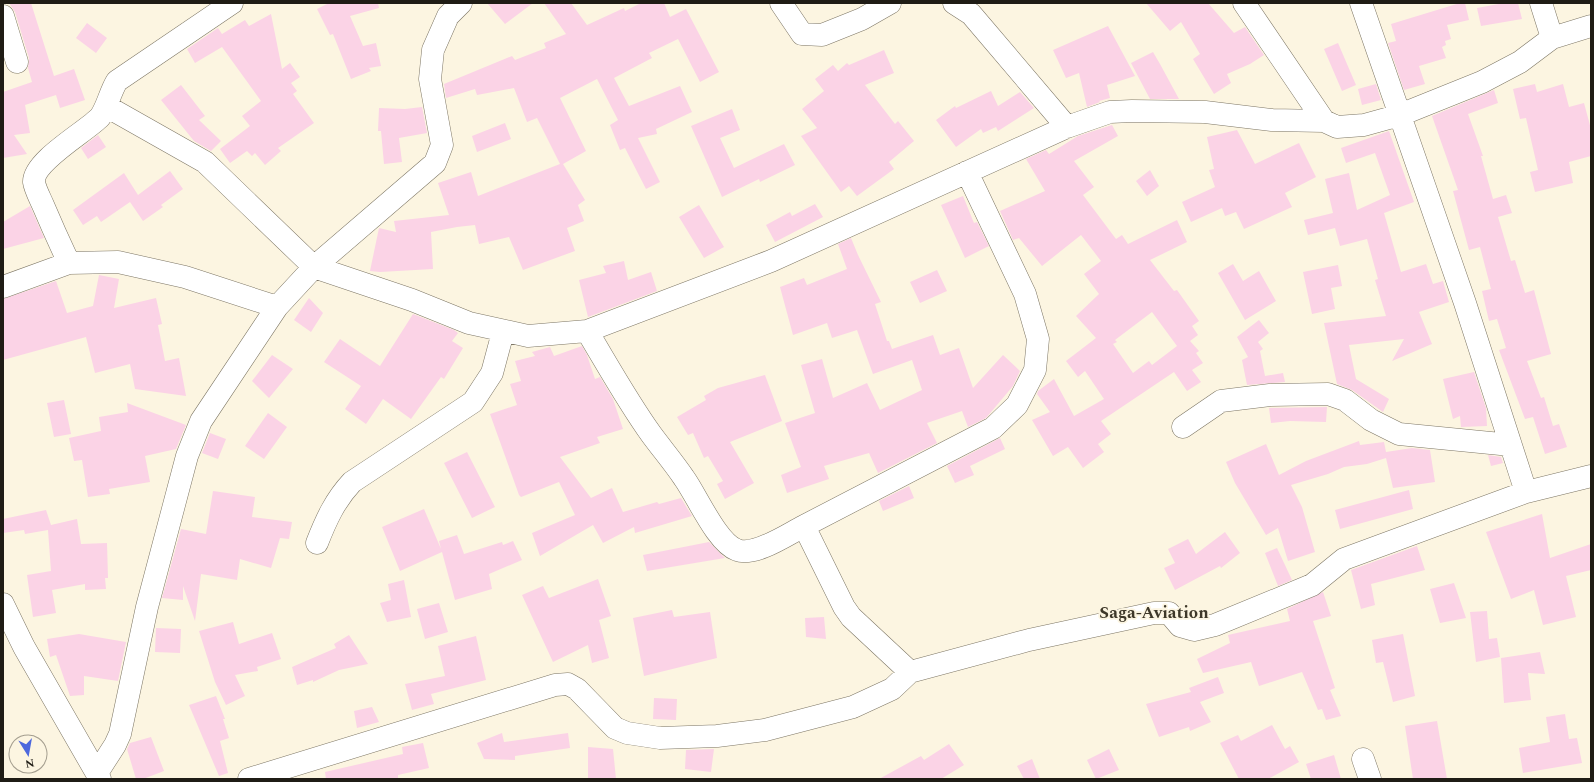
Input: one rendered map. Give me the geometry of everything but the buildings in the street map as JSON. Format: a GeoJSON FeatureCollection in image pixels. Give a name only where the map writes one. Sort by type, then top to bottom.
{"type":"FeatureCollection","features":[{"type":"Feature","properties":{"kind":"street"},"geometry":{"type":"LineString","coordinates":[[68,264],[34,182],[36,175],[57,148],[100,116],[106,106],[110,93],[117,82],[232,3]]}},
{"type":"Feature","properties":{"kind":"street"},"geometry":{"type":"LineString","coordinates":[[3,604],[24,647],[98,776],[116,746],[120,734],[147,607],[187,456],[201,421],[277,307],[314,267],[436,163],[442,145],[430,79],[433,50],[448,16],[461,3]]}},
{"type":"Feature","properties":{"kind":"street"},"geometry":{"type":"LineString","coordinates":[[781,3],[802,34],[822,34],[862,19],[890,3]]}},
{"type":"Feature","properties":{"kind":"street"},"geometry":{"type":"LineString","coordinates":[[954,3],[971,14],[1067,127]]}},
{"type":"Feature","properties":{"kind":"street"},"geometry":{"type":"LineString","coordinates":[[1244,3],[1324,121]]}},
{"type":"Feature","properties":{"kind":"street"},"geometry":{"type":"LineString","coordinates":[[1361,3],[1465,303],[1526,492]]}},
{"type":"Feature","properties":{"kind":"street"},"geometry":{"type":"LineString","coordinates":[[1541,3],[1552,38]]}},
{"type":"Feature","properties":{"kind":"street"},"geometry":{"type":"LineString","coordinates":[[3,16],[17,62]]}},
{"type":"Feature","properties":{"kind":"street"},"geometry":{"type":"LineString","coordinates":[[106,106],[205,162],[314,267],[412,300],[469,323],[503,332],[528,336],[587,331],[771,261],[1067,127],[1110,112],[1205,112],[1272,120],[1324,121],[1337,127],[1364,125],[1400,115],[1482,82],[1520,62],[1552,38],[1591,26]]}},
{"type":"Feature","properties":{"kind":"street"},"geometry":{"type":"LineString","coordinates":[[587,331],[630,402],[651,434],[685,479],[726,544],[737,550],[747,552],[760,548],[993,428],[1017,405],[1035,370],[1038,339],[1025,294],[967,172]]}},
{"type":"Feature","properties":{"kind":"street"},"geometry":{"type":"LineString","coordinates":[[3,287],[68,264],[118,262],[185,277],[277,307]]}},
{"type":"Feature","properties":{"kind":"street"},"geometry":{"type":"LineString","coordinates":[[317,543],[329,514],[340,495],[352,482],[473,402],[492,373],[503,332]]}},
{"type":"Feature","properties":{"kind":"street"},"geometry":{"type":"LineString","coordinates":[[1183,427],[1221,401],[1270,394],[1328,394],[1345,400],[1371,420],[1399,434],[1510,444]]}},
{"type":"Feature","properties":{"kind":"street"},"geometry":{"type":"LineString","coordinates":[[249,779],[555,685],[568,684],[577,689],[615,728],[627,733],[660,738],[718,736],[765,730],[813,719],[853,707],[878,697],[892,689],[910,672],[1029,640],[1154,613],[1169,613],[1180,626],[1194,630],[1215,625],[1312,585],[1344,558],[1526,492],[1591,476]]}},
{"type":"Feature","properties":{"kind":"street"},"geometry":{"type":"LineString","coordinates":[[804,526],[844,607],[851,617],[910,672]]}},
{"type":"Feature","properties":{"kind":"street"},"geometry":{"type":"LineString","coordinates":[[1363,759],[1370,779]]}},
{"type":"Feature","properties":{"kind":"district","name":"Saga-Aviation"},"geometry":{"type":"Point","coordinates":[1154,613]}}]}
